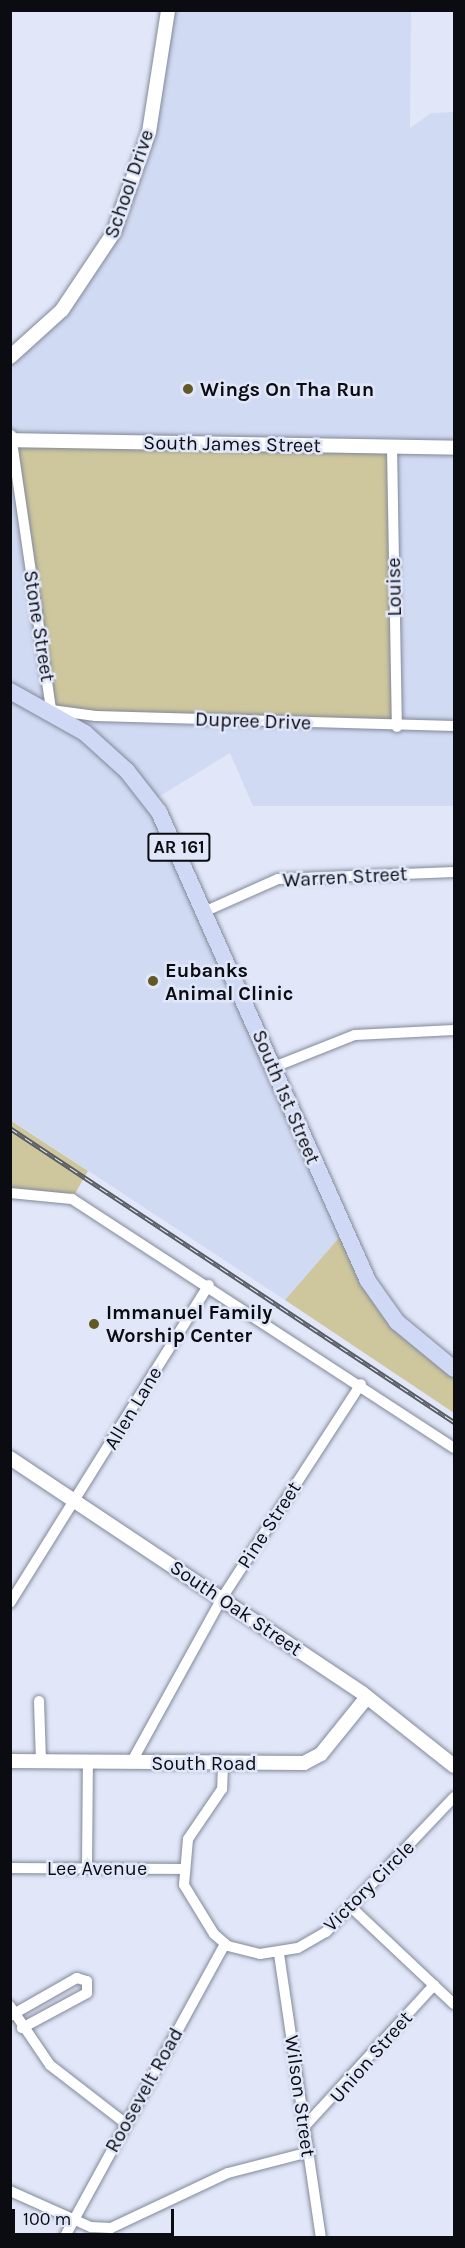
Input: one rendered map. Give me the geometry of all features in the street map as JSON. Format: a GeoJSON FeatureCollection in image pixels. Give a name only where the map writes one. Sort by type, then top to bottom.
{"type":"FeatureCollection","features":[{"type":"Feature","properties":{"kind":"main road","name":"South 1st Street"},"geometry":{"type":"LineString","coordinates":[[10,691],[51,710],[138,783],[176,840],[368,1281],[397,1322],[454,1369]]}},
{"type":"Feature","properties":{"kind":"street","name":"School Drive"},"geometry":{"type":"LineString","coordinates":[[10,357],[62,310],[114,232],[149,132],[168,10]]}},
{"type":"Feature","properties":{"kind":"street","name":"South James Street"},"geometry":{"type":"LineString","coordinates":[[11,438],[454,448]]}},
{"type":"Feature","properties":{"kind":"street","name":"Stone Street"},"geometry":{"type":"LineString","coordinates":[[11,438],[51,710]]}},
{"type":"Feature","properties":{"kind":"street","name":"Louise"},"geometry":{"type":"LineString","coordinates":[[392,447],[397,727]]}},
{"type":"Feature","properties":{"kind":"street","name":"Dupree Drive"},"geometry":{"type":"LineString","coordinates":[[51,710],[397,727],[454,726]]}},
{"type":"Feature","properties":{"kind":"street","name":"Warren Street"},"geometry":{"type":"LineString","coordinates":[[206,911],[278,879],[454,872]]}},
{"type":"Feature","properties":{"kind":"street"},"geometry":{"type":"LineString","coordinates":[[274,1067],[355,1035],[454,1030]]}},
{"type":"Feature","properties":{"kind":"street"},"geometry":{"type":"LineString","coordinates":[[10,1193],[72,1199],[361,1384],[454,1448]]}},
{"type":"Feature","properties":{"kind":"street","name":"Allen Lane"},"geometry":{"type":"LineString","coordinates":[[10,1603],[76,1502],[209,1285]]}},
{"type":"Feature","properties":{"kind":"street","name":"Pine Street"},"geometry":{"type":"LineString","coordinates":[[131,1763],[222,1598],[361,1384]]}},
{"type":"Feature","properties":{"kind":"street","name":"South Oak Street"},"geometry":{"type":"LineString","coordinates":[[10,1458],[367,1697],[454,1766]]}},
{"type":"Feature","properties":{"kind":"street","name":"South Road"},"geometry":{"type":"LineString","coordinates":[[10,1761],[223,1764],[312,1761],[367,1697]]}},
{"type":"Feature","properties":{"kind":"street"},"geometry":{"type":"LineString","coordinates":[[39,1701],[41,1762]]}},
{"type":"Feature","properties":{"kind":"street"},"geometry":{"type":"LineString","coordinates":[[87,1868],[88,1762]]}},
{"type":"Feature","properties":{"kind":"street"},"geometry":{"type":"LineString","coordinates":[[223,1764],[222,1790],[190,1833],[184,1869],[188,1898],[225,1944]]}},
{"type":"Feature","properties":{"kind":"street","name":"Victory Circle"},"geometry":{"type":"LineString","coordinates":[[225,1944],[242,1951],[279,1954],[315,1939],[352,1908],[454,1797]]}},
{"type":"Feature","properties":{"kind":"street","name":"Lee Avenue"},"geometry":{"type":"LineString","coordinates":[[10,1868],[184,1869]]}},
{"type":"Feature","properties":{"kind":"street"},"geometry":{"type":"LineString","coordinates":[[352,1908],[454,2004]]}},
{"type":"Feature","properties":{"kind":"street","name":"Roosevelt Road"},"geometry":{"type":"LineString","coordinates":[[64,2238],[225,1944]]}},
{"type":"Feature","properties":{"kind":"street","name":"Wilson Street"},"geometry":{"type":"LineString","coordinates":[[279,1954],[321,2238]]}},
{"type":"Feature","properties":{"kind":"street"},"geometry":{"type":"LineString","coordinates":[[22,2028],[87,1993],[87,1981],[77,1978],[12,2012],[22,2028],[50,2065],[126,2123]]}},
{"type":"Feature","properties":{"kind":"street","name":"Union Street"},"geometry":{"type":"LineString","coordinates":[[305,2126],[434,1985]]}},
{"type":"Feature","properties":{"kind":"street"},"geometry":{"type":"LineString","coordinates":[[10,2191],[74,2221],[111,2228],[228,2173],[309,2152]]}},
{"type":"Feature","properties":{"kind":"shaded area"},"geometry":{"type":"Polygon","coordinates":[[[168,11],[411,11],[410,128],[431,113],[454,112],[454,806],[253,806],[230,753],[152,801],[344,1232],[285,1300],[11,1120],[11,357],[37,337],[129,198],[168,11]]]}},
{"type":"Feature","properties":{"kind":"shaded area"},"geometry":{"type":"Polygon","coordinates":[[[11,440],[392,447],[397,727],[51,710],[11,440]]]}},
{"type":"Feature","properties":{"kind":"shaded area"},"geometry":{"type":"Polygon","coordinates":[[[10,1120],[88,1171],[72,1199],[11,1193],[10,1120]]]}},
{"type":"Feature","properties":{"kind":"shaded area"},"geometry":{"type":"Polygon","coordinates":[[[344,1232],[368,1281],[454,1369],[454,1413],[285,1300],[344,1232]]]}},
{"type":"Feature","properties":{"kind":"railway"},"geometry":{"type":"LineString","coordinates":[[10,1128],[454,1422]]}},
{"type":"Feature","properties":{"kind":"place","name":"Wings On Tha Run"},"geometry":{"type":"Point","coordinates":[188,389]}},
{"type":"Feature","properties":{"kind":"place","name":"Eubanks Animal Clinic"},"geometry":{"type":"Point","coordinates":[153,981]}},
{"type":"Feature","properties":{"kind":"place","name":"Immanuel Family Worship Center"},"geometry":{"type":"Point","coordinates":[94,1324]}}]}
